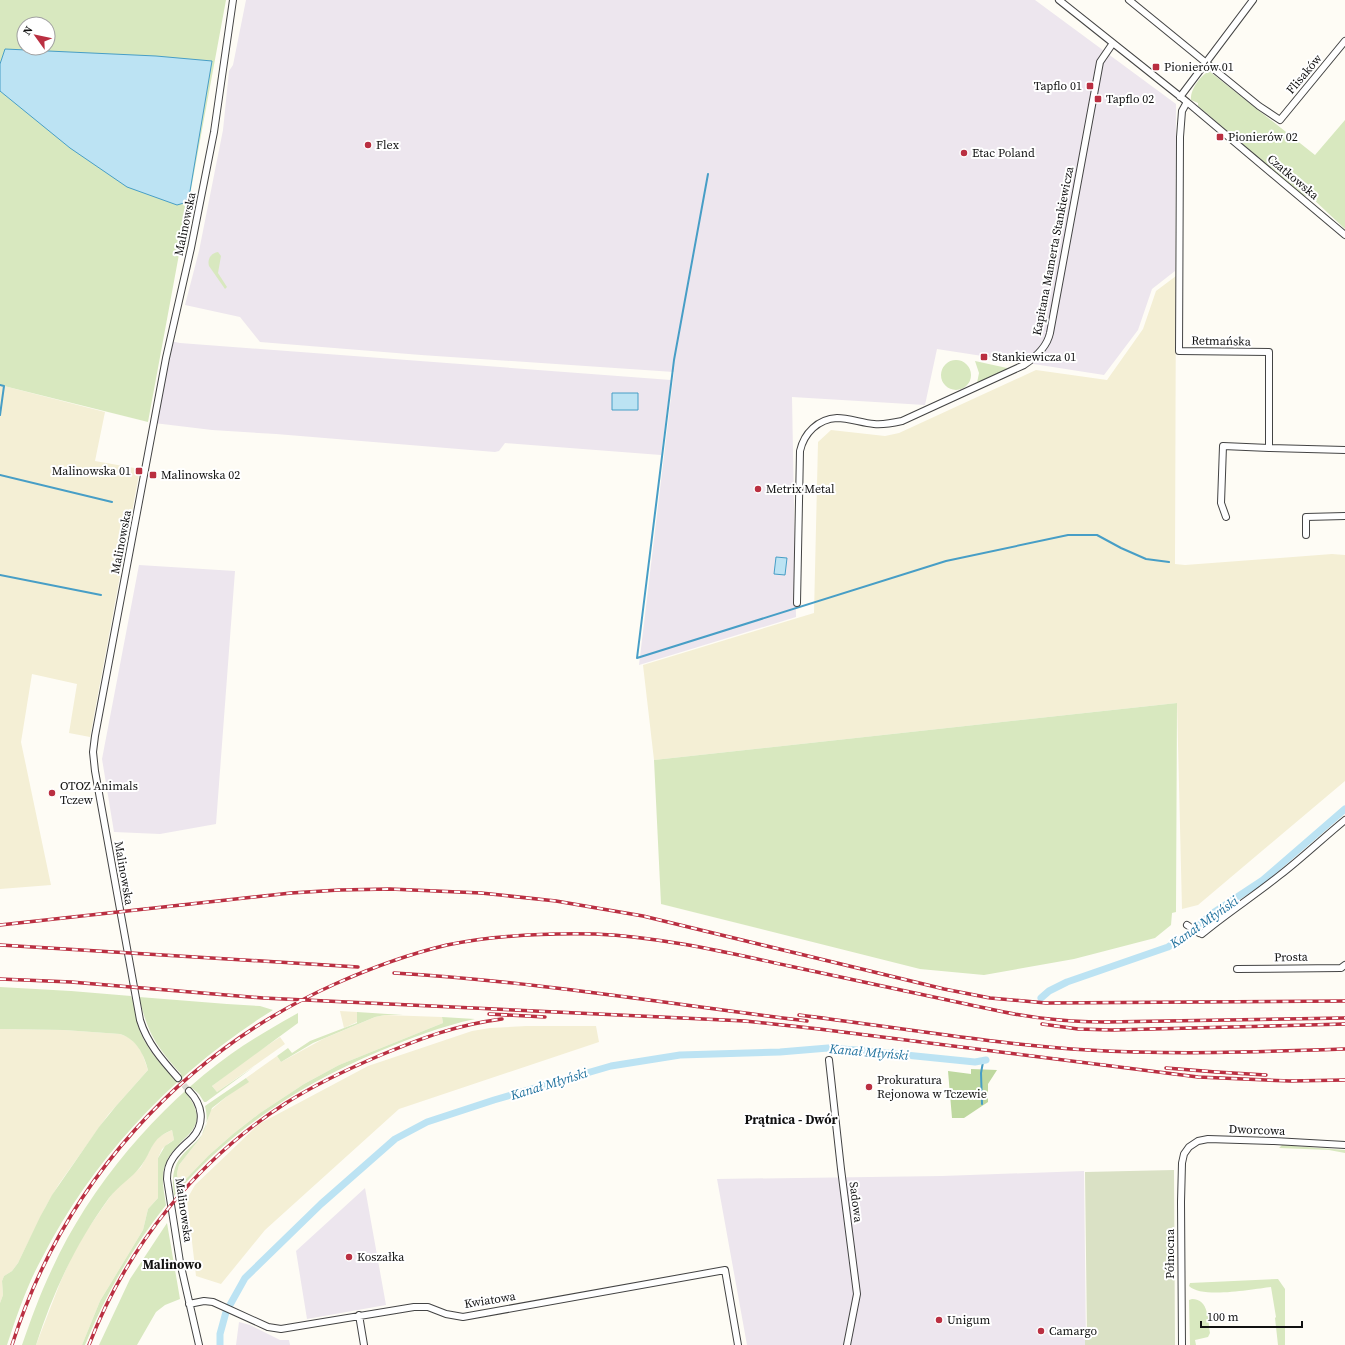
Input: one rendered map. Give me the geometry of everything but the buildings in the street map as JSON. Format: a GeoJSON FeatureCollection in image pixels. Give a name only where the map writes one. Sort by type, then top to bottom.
{"type":"FeatureCollection","features":[{"type":"Feature","properties":{"kind":"street","name":"Malinowska"},"geometry":{"type":"LineString","coordinates":[[178,1078],[152,1047],[140,1020],[93,752],[166,358],[193,241],[212,140],[233,0]]}},
{"type":"Feature","properties":{"kind":"street","name":"Czatkowska"},"geometry":{"type":"LineString","coordinates":[[1059,0],[1187,102],[1345,235]]}},
{"type":"Feature","properties":{"kind":"street"},"geometry":{"type":"LineString","coordinates":[[1129,0],[1206,63]]}},
{"type":"Feature","properties":{"kind":"street"},"geometry":{"type":"LineString","coordinates":[[1180,97],[1252,0]]}},
{"type":"Feature","properties":{"kind":"street","name":"Flisaków"},"geometry":{"type":"LineString","coordinates":[[1206,63],[1259,106],[1280,120],[1345,41]]}},
{"type":"Feature","properties":{"kind":"street","name":"Kapitana Mamerta Stankiewicza"},"geometry":{"type":"LineString","coordinates":[[797,603],[800,451],[805,437],[812,429],[820,422],[835,418],[874,424],[889,424],[902,421],[1024,365],[1035,357],[1046,344],[1050,333],[1100,62],[1112,43]]}},
{"type":"Feature","properties":{"kind":"street","name":"Retmańska"},"geometry":{"type":"LineString","coordinates":[[1187,102],[1182,111],[1180,137],[1179,351],[1269,352],[1269,448]]}},
{"type":"Feature","properties":{"kind":"street"},"geometry":{"type":"LineString","coordinates":[[1226,517],[1221,503],[1223,446],[1345,450]]}},
{"type":"Feature","properties":{"kind":"street"},"geometry":{"type":"LineString","coordinates":[[1306,535],[1306,518],[1345,516]]}},
{"type":"Feature","properties":{"kind":"street"},"geometry":{"type":"LineString","coordinates":[[1188,925],[1201,934],[1247,901],[1345,820]]}},
{"type":"Feature","properties":{"kind":"street","name":"Prosta"},"geometry":{"type":"LineString","coordinates":[[1237,969],[1341,968],[1345,965]]}},
{"type":"Feature","properties":{"kind":"street","name":"Sadowa"},"geometry":{"type":"LineString","coordinates":[[829,1060],[857,1294],[847,1345]]}},
{"type":"Feature","properties":{"kind":"street","name":"Malinowska"},"geometry":{"type":"LineString","coordinates":[[189,1090],[200,1108],[200,1124],[196,1134],[173,1158],[168,1170],[167,1179],[189,1304],[199,1345]]}},
{"type":"Feature","properties":{"kind":"street","name":"Dworcowa"},"geometry":{"type":"LineString","coordinates":[[1182,1163],[1184,1154],[1189,1147],[1198,1141],[1208,1139],[1345,1145]]}},
{"type":"Feature","properties":{"kind":"street","name":"Północna"},"geometry":{"type":"LineString","coordinates":[[1182,1163],[1182,1345]]}},
{"type":"Feature","properties":{"kind":"street","name":"Kwiatowa"},"geometry":{"type":"LineString","coordinates":[[189,1304],[209,1301],[222,1305],[268,1327],[277,1329],[292,1328],[358,1315],[422,1306],[446,1314],[463,1317],[725,1270],[738,1345]]}},
{"type":"Feature","properties":{"kind":"street"},"geometry":{"type":"LineString","coordinates":[[358,1315],[364,1345]]}},
{"type":"Feature","properties":{"kind":"shaded area"},"geometry":{"type":"Polygon","coordinates":[[[246,0],[1035,0],[1176,104],[1175,271],[1152,289],[1138,330],[1104,375],[937,349],[925,405],[792,397],[796,617],[639,665],[674,372],[421,355],[260,342],[240,317],[185,305],[199,251],[223,130],[229,71],[233,65],[246,0]]]}},
{"type":"Feature","properties":{"kind":"shaded area"},"geometry":{"type":"Polygon","coordinates":[[[1176,276],[1175,564],[1185,565],[1332,554],[1345,555],[1345,781],[1198,905],[1182,909],[1177,703],[654,760],[643,665],[814,613],[818,442],[831,430],[885,436],[899,433],[1036,370],[1107,380],[1143,329],[1156,291],[1176,276]]]}},
{"type":"Feature","properties":{"kind":"shaded area"},"geometry":{"type":"Polygon","coordinates":[[[170,341],[180,343],[671,380],[661,455],[505,443],[499,451],[495,452],[212,430],[154,423],[170,341]]]}},
{"type":"Feature","properties":{"kind":"shaded area"},"geometry":{"type":"Polygon","coordinates":[[[0,385],[105,412],[95,461],[140,469],[90,737],[69,733],[77,684],[32,674],[21,742],[51,885],[0,889],[0,385]]]}},
{"type":"Feature","properties":{"kind":"shaded area"},"geometry":{"type":"Polygon","coordinates":[[[139,565],[235,571],[216,824],[160,834],[114,832],[102,759],[139,565]]]}},
{"type":"Feature","properties":{"kind":"shaded area"},"geometry":{"type":"Polygon","coordinates":[[[340,1011],[357,1012],[357,1022],[344,1028],[340,1011]]]}},
{"type":"Feature","properties":{"kind":"shaded area"},"geometry":{"type":"Polygon","coordinates":[[[385,1015],[442,1017],[443,1023],[339,1065],[304,1084],[260,1113],[233,1134],[208,1156],[185,1180],[178,1180],[177,1173],[179,1165],[201,1137],[210,1111],[248,1081],[246,1078],[277,1056],[281,1062],[323,1039],[375,1017],[385,1015]]]}},
{"type":"Feature","properties":{"kind":"shaded area"},"geometry":{"type":"Polygon","coordinates":[[[526,1026],[596,1026],[599,1042],[399,1109],[265,1230],[221,1284],[196,1276],[187,1199],[195,1185],[259,1124],[368,1066],[472,1031],[490,1028],[526,1026]]]}},
{"type":"Feature","properties":{"kind":"shaded area"},"geometry":{"type":"Polygon","coordinates":[[[0,1029],[64,1030],[120,1034],[128,1037],[136,1044],[142,1053],[148,1070],[108,1115],[59,1184],[46,1206],[18,1263],[12,1271],[4,1276],[2,1281],[3,1295],[0,1303],[0,1029]]]}},
{"type":"Feature","properties":{"kind":"shaded area"},"geometry":{"type":"Polygon","coordinates":[[[280,1037],[285,1044],[217,1092],[212,1086],[250,1057],[280,1037]]]}},
{"type":"Feature","properties":{"kind":"shaded area"},"geometry":{"type":"Polygon","coordinates":[[[172,1130],[174,1140],[162,1149],[158,1158],[158,1198],[148,1209],[143,1230],[100,1301],[82,1345],[36,1345],[60,1283],[72,1256],[85,1233],[114,1191],[141,1167],[154,1142],[160,1136],[172,1130]]]}},
{"type":"Feature","properties":{"kind":"shaded area"},"geometry":{"type":"Polygon","coordinates":[[[1084,1171],[1086,1345],[747,1345],[717,1179],[942,1176],[1084,1171]]]}},
{"type":"Feature","properties":{"kind":"shaded area"},"geometry":{"type":"Polygon","coordinates":[[[365,1188],[386,1305],[307,1319],[296,1251],[365,1188]]]}},
{"type":"Feature","properties":{"kind":"shaded area"},"geometry":{"type":"Polygon","coordinates":[[[239,1322],[250,1325],[280,1340],[289,1340],[290,1345],[236,1345],[239,1322]]]}},
{"type":"Feature","properties":{"kind":"green space"},"geometry":{"type":"Polygon","coordinates":[[[0,0],[226,0],[148,422],[0,385],[0,0]]]}},
{"type":"Feature","properties":{"kind":"green space"},"geometry":{"type":"Polygon","coordinates":[[[1209,71],[1315,155],[1345,120],[1345,229],[1308,194],[1305,197],[1198,106],[1198,103],[1191,100],[1192,92],[1196,84],[1202,76],[1209,71]]]}},
{"type":"Feature","properties":{"kind":"green space"},"geometry":{"type":"Polygon","coordinates":[[[218,252],[221,256],[218,273],[227,287],[225,289],[209,266],[210,257],[218,252]]]}},
{"type":"Feature","properties":{"kind":"green space"},"geometry":{"type":"Polygon","coordinates":[[[956,360],[962,361],[970,369],[970,381],[962,389],[956,390],[950,389],[942,381],[941,375],[942,369],[950,361],[956,360]]]}},
{"type":"Feature","properties":{"kind":"green space"},"geometry":{"type":"Polygon","coordinates":[[[975,361],[1008,369],[977,383],[979,373],[975,361]]]}},
{"type":"Feature","properties":{"kind":"green space"},"geometry":{"type":"Polygon","coordinates":[[[1177,703],[1176,912],[1172,913],[1171,925],[1155,938],[1074,959],[984,975],[920,969],[661,904],[654,760],[1177,703]]]}},
{"type":"Feature","properties":{"kind":"green space"},"geometry":{"type":"Polygon","coordinates":[[[0,987],[131,996],[141,1034],[154,1055],[175,1080],[181,1074],[154,1039],[142,1010],[139,997],[260,1006],[273,1010],[237,1034],[203,1060],[171,1088],[141,1118],[113,1150],[87,1184],[63,1220],[42,1258],[27,1289],[7,1345],[0,1345],[0,1303],[3,1295],[2,1281],[4,1276],[12,1271],[18,1263],[52,1195],[99,1127],[148,1070],[142,1053],[135,1043],[126,1036],[120,1034],[64,1030],[0,1029],[0,987]]]}},
{"type":"Feature","properties":{"kind":"green space"},"geometry":{"type":"Polygon","coordinates":[[[357,1012],[403,1015],[385,1015],[375,1017],[313,1043],[281,1062],[277,1056],[288,1048],[292,1053],[310,1041],[357,1023],[357,1012]]]}},
{"type":"Feature","properties":{"kind":"green space"},"geometry":{"type":"Polygon","coordinates":[[[298,1013],[298,1023],[212,1086],[217,1092],[255,1066],[206,1102],[204,1102],[199,1094],[192,1088],[186,1093],[194,1106],[197,1116],[196,1124],[171,1153],[164,1168],[163,1178],[166,1205],[142,1238],[121,1272],[93,1326],[85,1345],[82,1345],[100,1301],[143,1230],[148,1209],[158,1198],[158,1158],[165,1146],[174,1140],[172,1130],[165,1133],[156,1141],[141,1166],[109,1198],[97,1215],[66,1268],[36,1345],[22,1345],[32,1316],[52,1269],[68,1238],[106,1178],[128,1150],[177,1098],[204,1075],[247,1043],[298,1013]]]}},
{"type":"Feature","properties":{"kind":"green space"},"geometry":{"type":"Polygon","coordinates":[[[442,1017],[475,1019],[451,1025],[403,1042],[322,1078],[268,1111],[243,1130],[196,1172],[174,1196],[173,1178],[175,1168],[184,1153],[202,1135],[179,1165],[177,1173],[178,1180],[185,1180],[208,1156],[260,1113],[304,1084],[339,1065],[443,1023],[442,1017]]]}},
{"type":"Feature","properties":{"kind":"green space"},"geometry":{"type":"Polygon","coordinates":[[[971,1069],[997,1070],[988,1084],[988,1102],[964,1118],[952,1118],[948,1071],[971,1074],[971,1069]]]}},
{"type":"Feature","properties":{"kind":"green space"},"geometry":{"type":"Polygon","coordinates":[[[246,1078],[249,1082],[212,1108],[206,1125],[207,1118],[205,1106],[246,1078]]]}},
{"type":"Feature","properties":{"kind":"green space"},"geometry":{"type":"Polygon","coordinates":[[[1282,1145],[1345,1150],[1345,1153],[1329,1150],[1279,1148],[1282,1145]]]}},
{"type":"Feature","properties":{"kind":"green space"},"geometry":{"type":"Polygon","coordinates":[[[1174,1170],[1175,1345],[1085,1345],[1085,1335],[1087,1335],[1085,1172],[1174,1170]]]}},
{"type":"Feature","properties":{"kind":"green space"},"geometry":{"type":"Polygon","coordinates":[[[167,1223],[180,1299],[165,1305],[156,1312],[137,1345],[99,1345],[130,1279],[167,1223]]]}},
{"type":"Feature","properties":{"kind":"green space"},"geometry":{"type":"Polygon","coordinates":[[[1278,1279],[1285,1289],[1285,1345],[1278,1345],[1276,1317],[1271,1287],[1216,1293],[1196,1290],[1189,1286],[1190,1283],[1278,1279]]]}},
{"type":"Feature","properties":{"kind":"green space"},"geometry":{"type":"Polygon","coordinates":[[[1192,1299],[1202,1302],[1205,1306],[1210,1333],[1208,1337],[1195,1340],[1196,1345],[1190,1345],[1189,1300],[1192,1299]]]}},
{"type":"Feature","properties":{"kind":"water"},"geometry":{"type":"Polygon","coordinates":[[[5,49],[16,50],[16,56],[56,56],[56,51],[156,56],[212,61],[189,197],[184,203],[177,205],[127,187],[70,148],[0,91],[0,64],[5,49]]]}},
{"type":"Feature","properties":{"kind":"water"},"geometry":{"type":"Polygon","coordinates":[[[612,393],[638,393],[638,410],[612,410],[612,393]]]}},
{"type":"Feature","properties":{"kind":"water"},"geometry":{"type":"Polygon","coordinates":[[[776,557],[787,558],[785,575],[774,574],[776,557]]]}},
{"type":"Feature","properties":{"kind":"waterway"},"geometry":{"type":"LineString","coordinates":[[708,174],[674,360],[637,658],[946,561],[1068,535],[1097,535],[1146,559],[1169,562]]}},
{"type":"Feature","properties":{"kind":"waterway"},"geometry":{"type":"LineString","coordinates":[[0,385],[4,386],[0,415]]}},
{"type":"Feature","properties":{"kind":"waterway"},"geometry":{"type":"LineString","coordinates":[[0,475],[112,502]]}},
{"type":"Feature","properties":{"kind":"waterway"},"geometry":{"type":"LineString","coordinates":[[0,575],[101,595]]}},
{"type":"Feature","properties":{"kind":"waterway","name":"Kanał Młyński"},"geometry":{"type":"LineString","coordinates":[[1041,998],[1049,991],[1067,982],[1168,947],[1190,933],[1213,913],[1263,880],[1345,809]]}},
{"type":"Feature","properties":{"kind":"waterway","name":"Kanał Młyński"},"geometry":{"type":"LineString","coordinates":[[220,1345],[220,1334],[226,1312],[245,1278],[321,1204],[395,1139],[427,1122],[494,1100],[611,1066],[680,1055],[780,1052],[828,1048],[975,1062],[986,1060]]}},
{"type":"Feature","properties":{"kind":"waterway"},"geometry":{"type":"LineString","coordinates":[[982,1104],[981,1073],[983,1062]]}},
{"type":"Feature","properties":{"kind":"tunnel"},"geometry":{"type":"LineString","coordinates":[[178,1078],[189,1091]]}},
{"type":"Feature","properties":{"kind":"railway"},"geometry":{"type":"LineString","coordinates":[[0,925],[291,893],[390,889],[481,893],[556,901],[643,916],[944,989],[990,998],[1046,1003],[1345,1001]]}},
{"type":"Feature","properties":{"kind":"railway"},"geometry":{"type":"LineString","coordinates":[[12,1345],[34,1286],[62,1230],[96,1178],[135,1130],[179,1086],[227,1047],[279,1013],[362,972],[404,957],[447,945],[484,939],[540,934],[595,934],[644,938],[717,951],[1029,1017],[1067,1021],[1106,1022],[1345,1018]]}},
{"type":"Feature","properties":{"kind":"railway"},"geometry":{"type":"LineString","coordinates":[[0,945],[358,967]]}},
{"type":"Feature","properties":{"kind":"railway"},"geometry":{"type":"LineString","coordinates":[[394,973],[497,981],[549,987],[807,1021]]}},
{"type":"Feature","properties":{"kind":"railway"},"geometry":{"type":"LineString","coordinates":[[0,979],[71,982],[263,998],[745,1021],[1198,1077],[1290,1081],[1345,1080]]}},
{"type":"Feature","properties":{"kind":"railway"},"geometry":{"type":"LineString","coordinates":[[489,1014],[545,1017]]}},
{"type":"Feature","properties":{"kind":"railway"},"geometry":{"type":"LineString","coordinates":[[799,1015],[1016,1044],[1120,1052],[1184,1053],[1345,1049]]}},
{"type":"Feature","properties":{"kind":"railway"},"geometry":{"type":"LineString","coordinates":[[89,1345],[123,1273],[168,1208],[223,1151],[254,1126],[286,1103],[309,1089],[344,1071],[381,1055],[440,1033],[469,1025],[502,1019]]}},
{"type":"Feature","properties":{"kind":"railway"},"geometry":{"type":"LineString","coordinates":[[1042,1024],[1078,1029],[1112,1030],[1345,1024]]}},
{"type":"Feature","properties":{"kind":"railway"},"geometry":{"type":"LineString","coordinates":[[1166,1068],[1266,1075]]}},
{"type":"Feature","properties":{"kind":"place","name":"Pionierów 01"},"geometry":{"type":"Point","coordinates":[1156,67]}},
{"type":"Feature","properties":{"kind":"place","name":"Tapflo 01"},"geometry":{"type":"Point","coordinates":[1090,86]}},
{"type":"Feature","properties":{"kind":"place","name":"Tapflo 02"},"geometry":{"type":"Point","coordinates":[1098,99]}},
{"type":"Feature","properties":{"kind":"place","name":"Pionierów 02"},"geometry":{"type":"Point","coordinates":[1220,137]}},
{"type":"Feature","properties":{"kind":"place","name":"Flex"},"geometry":{"type":"Point","coordinates":[368,145]}},
{"type":"Feature","properties":{"kind":"place","name":"Etac Poland"},"geometry":{"type":"Point","coordinates":[964,153]}},
{"type":"Feature","properties":{"kind":"place","name":"Stankiewicza 01"},"geometry":{"type":"Point","coordinates":[984,357]}},
{"type":"Feature","properties":{"kind":"place","name":"Malinowska 01"},"geometry":{"type":"Point","coordinates":[139,471]}},
{"type":"Feature","properties":{"kind":"place","name":"Malinowska 02"},"geometry":{"type":"Point","coordinates":[153,475]}},
{"type":"Feature","properties":{"kind":"place","name":"Metrix Metal"},"geometry":{"type":"Point","coordinates":[758,489]}},
{"type":"Feature","properties":{"kind":"place","name":"OTOZ Animals Tczew"},"geometry":{"type":"Point","coordinates":[52,793]}},
{"type":"Feature","properties":{"kind":"place","name":"Prokuratura Rejonowa w Tczewie"},"geometry":{"type":"Point","coordinates":[869,1087]}},
{"type":"Feature","properties":{"kind":"place","name":"Koszałka"},"geometry":{"type":"Point","coordinates":[349,1257]}},
{"type":"Feature","properties":{"kind":"place","name":"Unigum"},"geometry":{"type":"Point","coordinates":[939,1320]}},
{"type":"Feature","properties":{"kind":"place","name":"Camargo"},"geometry":{"type":"Point","coordinates":[1041,1331]}},
{"type":"Feature","properties":{"kind":"district","name":"Prątnica - Dwór"},"geometry":{"type":"Point","coordinates":[791,1119]}},
{"type":"Feature","properties":{"kind":"district","name":"Malinowo"},"geometry":{"type":"Point","coordinates":[172,1264]}}]}
